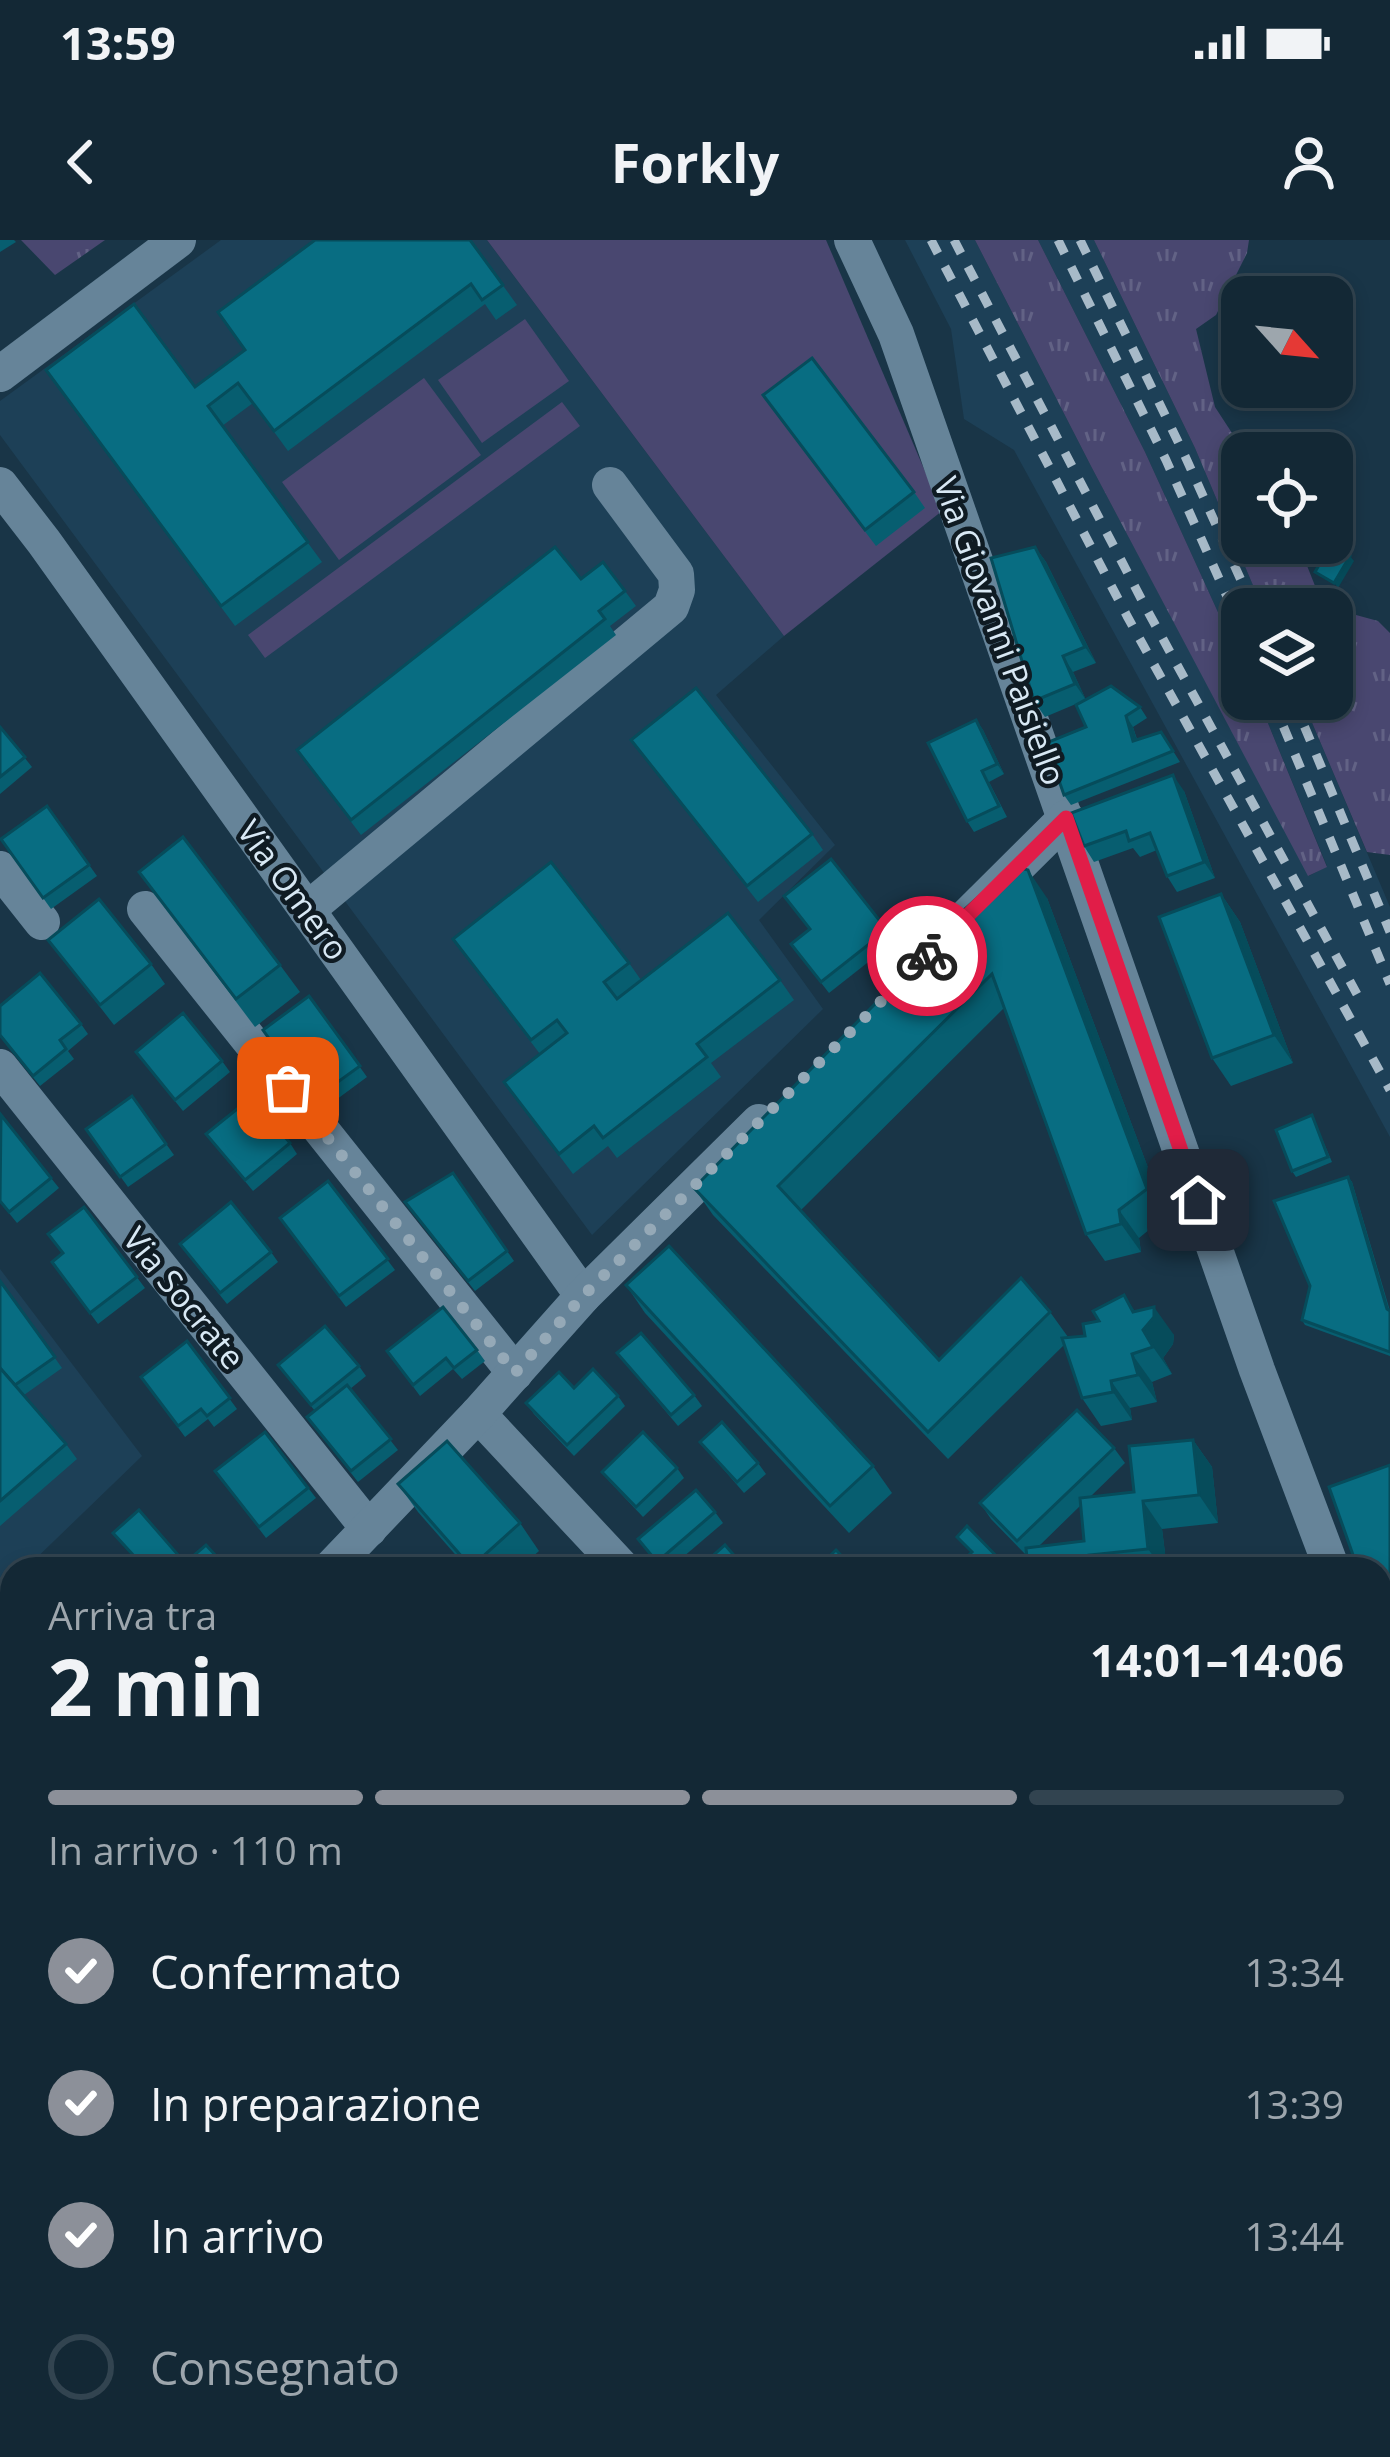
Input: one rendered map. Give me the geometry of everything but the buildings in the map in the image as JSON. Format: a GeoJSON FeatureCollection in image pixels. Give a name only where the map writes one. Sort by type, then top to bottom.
{"type":"FeatureCollection","features":[{"type":"Feature","properties":{"kind":"street"},"geometry":{"type":"LineString","coordinates":[[0,374],[178,240]]}},
{"type":"Feature","properties":{"kind":"street","name":"Via Giovanni Paisiello"},"geometry":{"type":"LineString","coordinates":[[853,240],[896,334],[1257,1370],[1327,1557]]}},
{"type":"Feature","properties":{"kind":"street"},"geometry":{"type":"LineString","coordinates":[[307,910],[671,607],[676,574],[610,484]]}},
{"type":"Feature","properties":{"kind":"street","name":"Via Omero"},"geometry":{"type":"LineString","coordinates":[[0,485],[583,1296]]}},
{"type":"Feature","properties":{"kind":"street"},"geometry":{"type":"LineString","coordinates":[[866,1016],[1066,818]]}},
{"type":"Feature","properties":{"kind":"street"},"geometry":{"type":"LineString","coordinates":[[0,869],[42,922]]}},
{"type":"Feature","properties":{"kind":"street"},"geometry":{"type":"LineString","coordinates":[[145,909],[515,1373]]}},
{"type":"Feature","properties":{"kind":"street","name":"Via Socrate"},"geometry":{"type":"LineString","coordinates":[[0,1067],[369,1529]]}},
{"type":"Feature","properties":{"kind":"street"},"geometry":{"type":"LineString","coordinates":[[341,1557],[583,1296],[783,1099]]}},
{"type":"Feature","properties":{"kind":"street"},"geometry":{"type":"LineString","coordinates":[[478,1414],[612,1557]]}},
{"type":"Feature","properties":{"kind":"shaded area"},"geometry":{"type":"Polygon","coordinates":[[[221,240],[487,240],[784,636],[716,695],[835,845],[759,920],[823,1009],[592,1235],[0,435],[0,401],[221,240]]]}},
{"type":"Feature","properties":{"kind":"shaded area"},"geometry":{"type":"Polygon","coordinates":[[[905,240],[975,240],[1221,711],[1221,720],[1226,720],[1309,876],[1327,866],[1267,720],[1311,720],[1390,907],[1390,1137],[1014,450],[964,419],[951,329],[905,240]]]}},
{"type":"Feature","properties":{"kind":"shaded area"},"geometry":{"type":"Polygon","coordinates":[[[1038,240],[1094,240],[1195,448],[1221,510],[1221,564],[1244,564],[1254,588],[1221,588],[1221,619],[1145,452],[1038,240]]]}},
{"type":"Feature","properties":{"kind":"shaded area"},"geometry":{"type":"Polygon","coordinates":[[[0,1269],[142,1456],[37,1557],[0,1557],[0,1269]]]}},
{"type":"Feature","properties":{"kind":"green space"},"geometry":{"type":"Polygon","coordinates":[[[21,240],[105,240],[55,275],[21,240]]]}},
{"type":"Feature","properties":{"kind":"green space"},"geometry":{"type":"Polygon","coordinates":[[[487,240],[826,240],[942,511],[784,636],[487,240]]]}},
{"type":"Feature","properties":{"kind":"green space"},"geometry":{"type":"Polygon","coordinates":[[[975,240],[1038,240],[1145,452],[1221,619],[1221,712],[975,240]]]}},
{"type":"Feature","properties":{"kind":"green space"},"geometry":{"type":"Polygon","coordinates":[[[1094,240],[1249,240],[1236,276],[1221,276],[1221,305],[1216,315],[1196,329],[1215,407],[1231,432],[1221,432],[1221,510],[1094,240]]]}},
{"type":"Feature","properties":{"kind":"green space"},"geometry":{"type":"Polygon","coordinates":[[[525,319],[569,381],[482,443],[438,380],[525,319]]]}},
{"type":"Feature","properties":{"kind":"green space"},"geometry":{"type":"Polygon","coordinates":[[[424,378],[481,455],[339,560],[282,482],[424,378]]]}},
{"type":"Feature","properties":{"kind":"green space"},"geometry":{"type":"Polygon","coordinates":[[[562,402],[580,426],[265,658],[248,635],[562,402]]]}},
{"type":"Feature","properties":{"kind":"green space"},"geometry":{"type":"Polygon","coordinates":[[[1244,564],[1306,564],[1316,588],[1254,588],[1244,564]]]}},
{"type":"Feature","properties":{"kind":"green space"},"geometry":{"type":"Polygon","coordinates":[[[1353,614],[1378,621],[1390,633],[1390,855],[1367,852],[1311,720],[1353,720],[1353,614]]]}},
{"type":"Feature","properties":{"kind":"green space"},"geometry":{"type":"Polygon","coordinates":[[[1225,720],[1267,720],[1327,867],[1308,876],[1225,720]]]}},
{"type":"Feature","properties":{"kind":"railway"},"geometry":{"type":"LineString","coordinates":[[931,240],[1127,616],[1390,1090]]}},
{"type":"Feature","properties":{"kind":"railway"},"geometry":{"type":"LineString","coordinates":[[954,240],[1146,608],[1364,1007]]}},
{"type":"Feature","properties":{"kind":"railway"},"geometry":{"type":"LineString","coordinates":[[1058,240],[1223,588]]}},
{"type":"Feature","properties":{"kind":"railway"},"geometry":{"type":"LineString","coordinates":[[1080,240],[1245,588]]}},
{"type":"Feature","properties":{"kind":"railway"},"geometry":{"type":"LineString","coordinates":[[1281,720],[1390,984]]}},
{"type":"Feature","properties":{"kind":"railway"},"geometry":{"type":"LineString","coordinates":[[1302,720],[1390,932]]}},
{"type":"Feature","properties":{"kind":"way so far"},"geometry":{"type":"LineString","coordinates":[[288,1088],[515,1373],[583,1296],[927,956]]}},
{"type":"Feature","properties":{"kind":"route"},"geometry":{"type":"LineString","coordinates":[[927,956],[1066,818],[1198,1200]]}}]}
